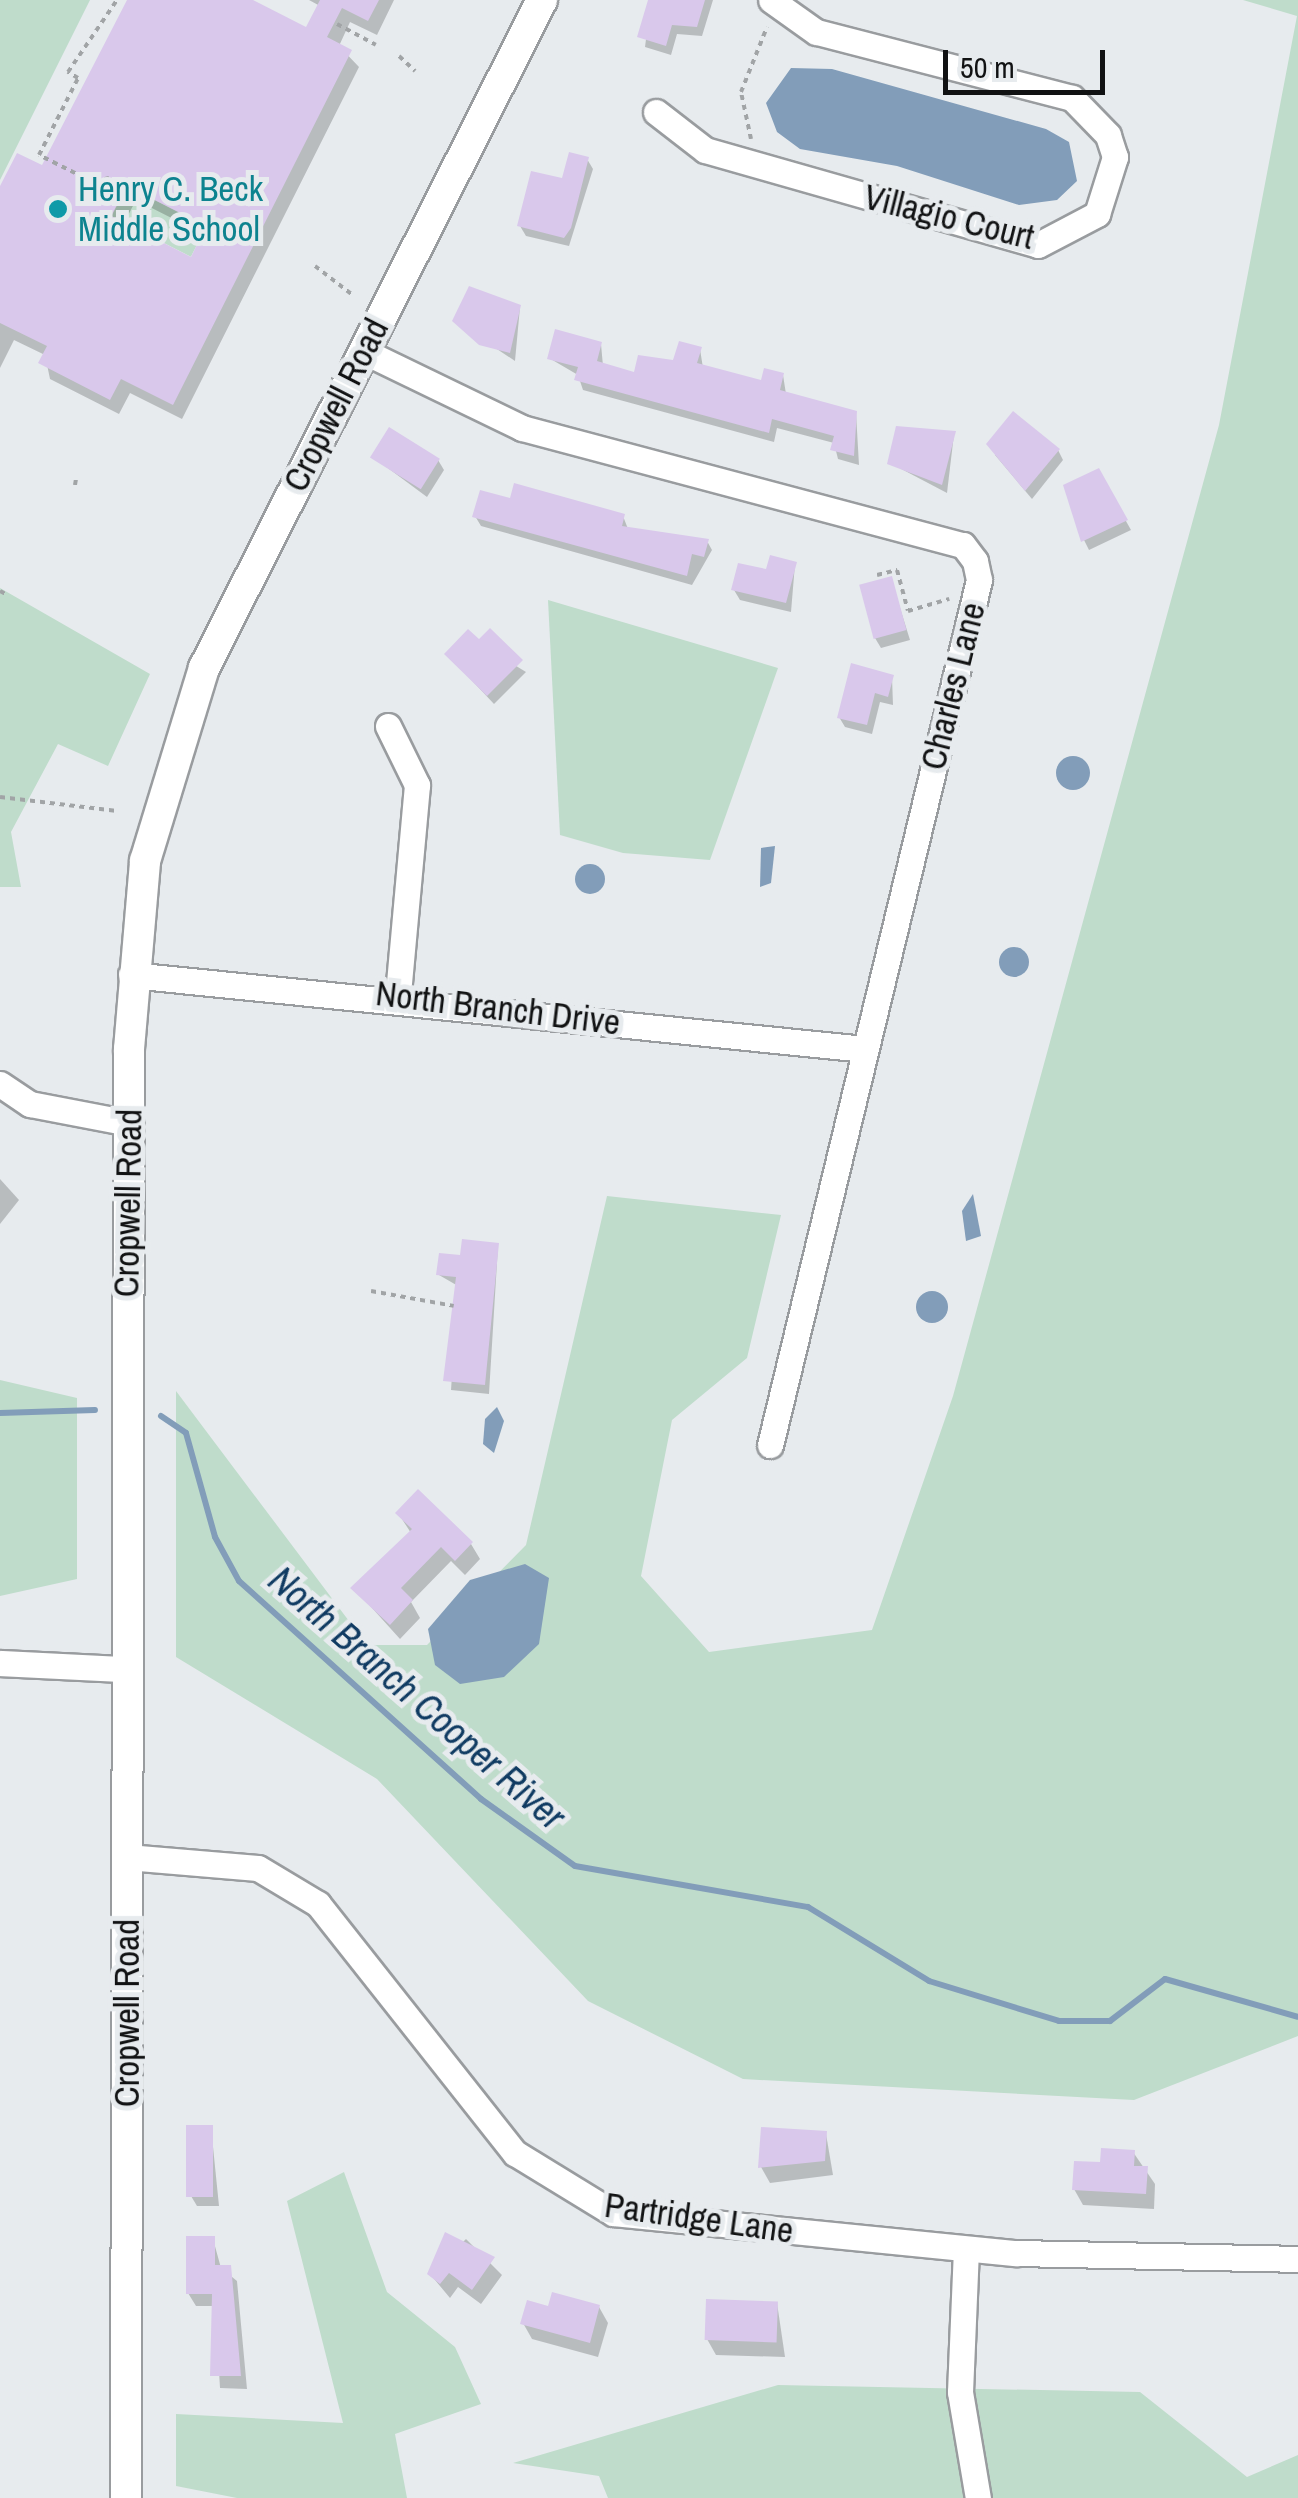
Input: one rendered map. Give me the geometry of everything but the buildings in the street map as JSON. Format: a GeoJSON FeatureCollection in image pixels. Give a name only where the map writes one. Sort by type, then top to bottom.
{"type":"FeatureCollection","features":[{"type":"Feature","properties":{"kind":"street","name":"Cropwell Road"},"geometry":{"type":"LineString","coordinates":[[126,2498],[128,1857],[124,1669],[129,1123],[131,974],[145,860],[179,732],[363,351],[542,0]]}},
{"type":"Feature","properties":{"kind":"street","name":"Villagio Court"},"geometry":{"type":"LineString","coordinates":[[656,112],[705,150],[1038,245],[1097,214],[1115,157],[1108,135],[1072,98],[816,32],[769,12]]}},
{"type":"Feature","properties":{"kind":"street","name":"Charles Lane"},"geometry":{"type":"LineString","coordinates":[[363,351],[522,428],[963,545],[975,561],[976,591],[770,1444]]}},
{"type":"Feature","properties":{"kind":"street"},"geometry":{"type":"LineString","coordinates":[[388,726],[417,785],[398,996]]}},
{"type":"Feature","properties":{"kind":"street","name":"North Branch Drive"},"geometry":{"type":"LineString","coordinates":[[131,974],[398,996],[864,1049]]}},
{"type":"Feature","properties":{"kind":"street"},"geometry":{"type":"LineString","coordinates":[[0,1084],[30,1104],[129,1123]]}},
{"type":"Feature","properties":{"kind":"street"},"geometry":{"type":"LineString","coordinates":[[0,1663],[124,1669]]}},
{"type":"Feature","properties":{"kind":"street","name":"Partridge Lane"},"geometry":{"type":"LineString","coordinates":[[128,1857],[258,1868],[318,1904],[489,2124],[573,2196],[650,2218],[966,2249],[1298,2259]]}},
{"type":"Feature","properties":{"kind":"street"},"geometry":{"type":"LineString","coordinates":[[966,2249],[960,2392],[978,2498]]}},
{"type":"Feature","properties":{"kind":"path"},"geometry":{"type":"LineString","coordinates":[[109,178],[92,182],[39,156],[78,78],[68,72],[117,0]]}},
{"type":"Feature","properties":{"kind":"path"},"geometry":{"type":"LineString","coordinates":[[753,143],[741,92],[769,12]]}},
{"type":"Feature","properties":{"kind":"path"},"geometry":{"type":"LineString","coordinates":[[337,24],[376,45]]}},
{"type":"Feature","properties":{"kind":"path"},"geometry":{"type":"LineString","coordinates":[[398,56],[415,71]]}},
{"type":"Feature","properties":{"kind":"path"},"geometry":{"type":"LineString","coordinates":[[315,266],[354,296]]}},
{"type":"Feature","properties":{"kind":"path"},"geometry":{"type":"LineString","coordinates":[[877,575],[896,570],[908,611],[954,598]]}},
{"type":"Feature","properties":{"kind":"path"},"geometry":{"type":"LineString","coordinates":[[0,797],[117,811]]}},
{"type":"Feature","properties":{"kind":"path"},"geometry":{"type":"LineString","coordinates":[[371,1292],[454,1306]]}},
{"type":"Feature","properties":{"kind":"green space"},"geometry":{"type":"Polygon","coordinates":[[[0,0],[90,0],[0,180],[0,0]]]}},
{"type":"Feature","properties":{"kind":"green space"},"geometry":{"type":"Polygon","coordinates":[[[1243,0],[1298,0],[1298,2036],[1134,2100],[743,2079],[588,2001],[377,1779],[176,1657],[176,1391],[367,1645],[427,1645],[526,1545],[607,1196],[781,1215],[747,1358],[672,1420],[641,1576],[709,1652],[872,1630],[953,1396],[1219,425],[1297,16],[1243,0]]]}},
{"type":"Feature","properties":{"kind":"green space"},"geometry":{"type":"Polygon","coordinates":[[[127,186],[206,226],[191,257],[112,216],[127,186]]]}},
{"type":"Feature","properties":{"kind":"green space"},"geometry":{"type":"Polygon","coordinates":[[[0,588],[150,674],[108,766],[58,744],[11,832],[21,887],[0,887],[0,588]]]}},
{"type":"Feature","properties":{"kind":"green space"},"geometry":{"type":"Polygon","coordinates":[[[548,600],[778,668],[710,860],[623,853],[560,835],[548,600]]]}},
{"type":"Feature","properties":{"kind":"green space"},"geometry":{"type":"Polygon","coordinates":[[[0,1380],[77,1398],[77,1579],[0,1596],[0,1380]]]}},
{"type":"Feature","properties":{"kind":"green space"},"geometry":{"type":"Polygon","coordinates":[[[344,2172],[387,2292],[455,2347],[481,2404],[395,2434],[407,2498],[237,2498],[176,2486],[176,2414],[343,2423],[287,2201],[344,2172]]]}},
{"type":"Feature","properties":{"kind":"green space"},"geometry":{"type":"Polygon","coordinates":[[[778,2385],[1140,2392],[1247,2477],[1298,2455],[1298,2498],[608,2498],[599,2476],[513,2463],[778,2385]]]}},
{"type":"Feature","properties":{"kind":"water"},"geometry":{"type":"Polygon","coordinates":[[[791,68],[832,69],[1046,129],[1069,142],[1077,181],[1057,200],[1019,205],[897,166],[800,149],[777,132],[766,103],[791,68]]]}},
{"type":"Feature","properties":{"kind":"water"},"geometry":{"type":"Polygon","coordinates":[[[1073,756],[1085,761],[1090,773],[1085,785],[1073,790],[1061,785],[1056,773],[1061,761],[1073,756]]]}},
{"type":"Feature","properties":{"kind":"water"},"geometry":{"type":"Polygon","coordinates":[[[775,846],[771,883],[760,887],[761,848],[775,846]]]}},
{"type":"Feature","properties":{"kind":"water"},"geometry":{"type":"Polygon","coordinates":[[[590,864],[601,868],[605,879],[601,890],[590,894],[579,890],[575,879],[579,868],[590,864]]]}},
{"type":"Feature","properties":{"kind":"water"},"geometry":{"type":"Polygon","coordinates":[[[1014,947],[1024,952],[1029,962],[1024,972],[1014,977],[1004,972],[999,962],[1004,952],[1014,947]]]}},
{"type":"Feature","properties":{"kind":"water"},"geometry":{"type":"Polygon","coordinates":[[[973,1194],[981,1236],[966,1241],[962,1211],[973,1194]]]}},
{"type":"Feature","properties":{"kind":"water"},"geometry":{"type":"Polygon","coordinates":[[[932,1291],[943,1296],[948,1307],[943,1318],[932,1323],[921,1318],[916,1307],[921,1296],[932,1291]]]}},
{"type":"Feature","properties":{"kind":"water"},"geometry":{"type":"Polygon","coordinates":[[[497,1407],[504,1421],[494,1453],[483,1444],[485,1419],[497,1407]]]}},
{"type":"Feature","properties":{"kind":"water"},"geometry":{"type":"Polygon","coordinates":[[[525,1564],[549,1578],[539,1644],[504,1677],[460,1684],[435,1665],[428,1629],[470,1580],[525,1564]]]}},
{"type":"Feature","properties":{"kind":"waterway","name":"North Branch Cooper River"},"geometry":{"type":"LineString","coordinates":[[0,1413],[95,1410]]}},
{"type":"Feature","properties":{"kind":"waterway","name":"North Branch Cooper River"},"geometry":{"type":"LineString","coordinates":[[161,1416],[186,1433],[215,1537],[239,1581],[481,1799],[575,1866],[808,1907],[929,1981],[1059,2021],[1110,2021],[1165,1979],[1298,2017]]}},
{"type":"Feature","properties":{"kind":"place","name":"Henry C. Beck Middle School"},"geometry":{"type":"Point","coordinates":[58,209]}}]}
